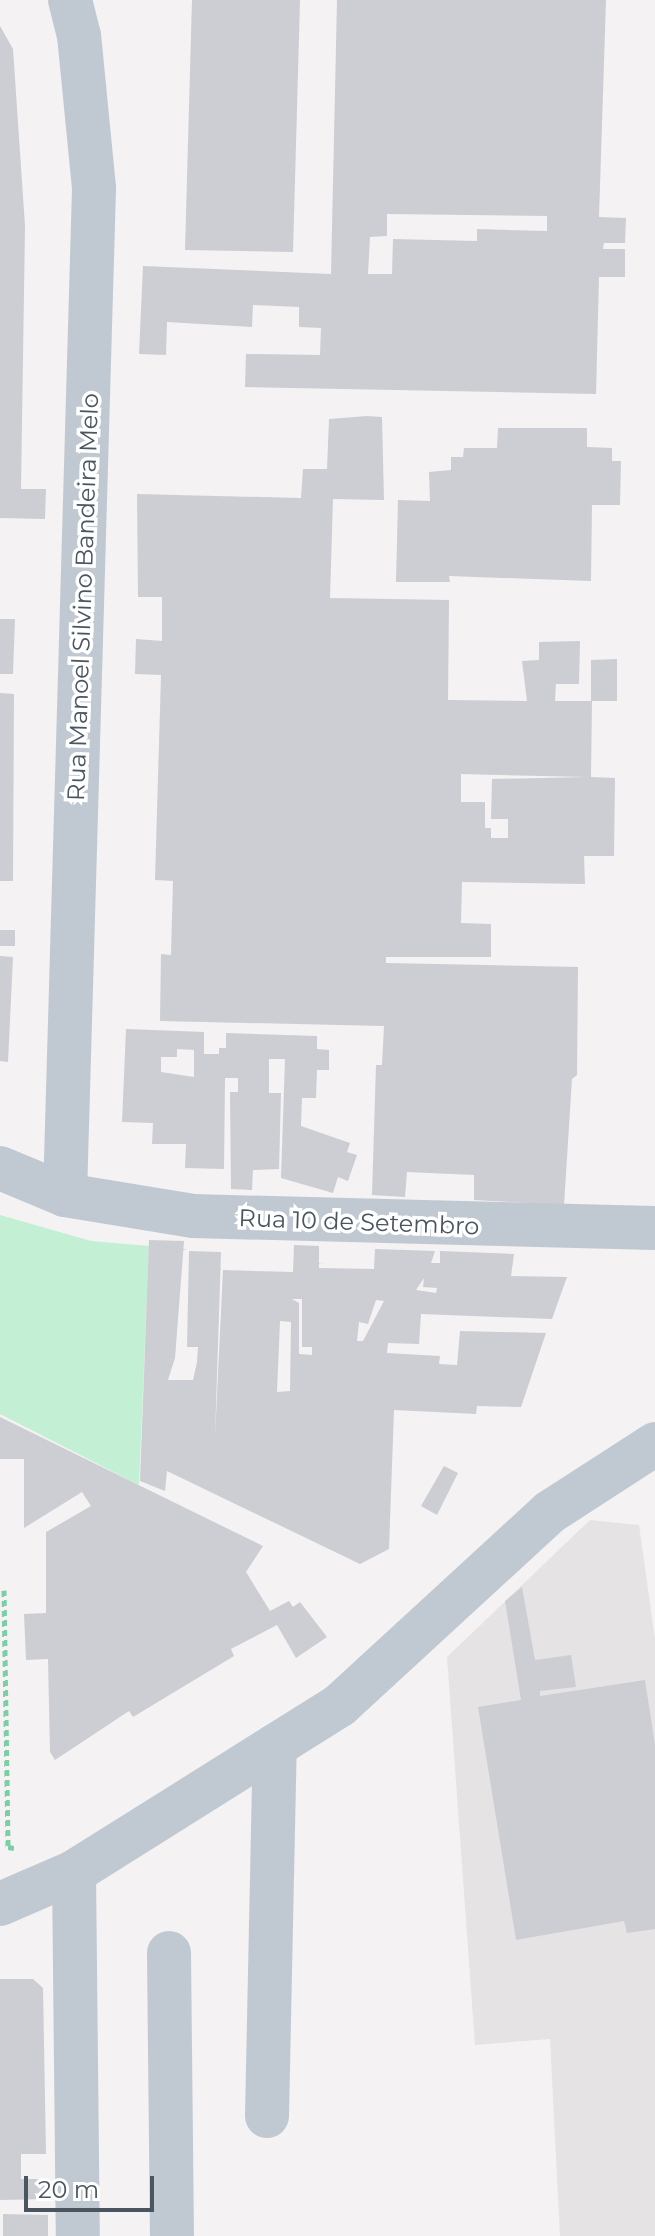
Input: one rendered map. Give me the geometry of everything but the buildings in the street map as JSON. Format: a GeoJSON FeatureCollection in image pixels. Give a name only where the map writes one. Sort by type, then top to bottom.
{"type":"FeatureCollection","features":[{"type":"Feature","properties":{"kind":"street","name":"Rua Manoel Silvino Bandeira Melo"},"geometry":{"type":"LineString","coordinates":[[65,1195],[94,188],[79,36],[70,0]]}},
{"type":"Feature","properties":{"kind":"street","name":"Rua 10 de Setembro"},"geometry":{"type":"LineString","coordinates":[[0,1168],[65,1195],[193,1216],[655,1228]]}},
{"type":"Feature","properties":{"kind":"street"},"geometry":{"type":"LineString","coordinates":[[0,1904],[74,1872],[340,1705],[404,1651],[550,1512],[655,1444]]}},
{"type":"Feature","properties":{"kind":"street"},"geometry":{"type":"LineString","coordinates":[[267,2116],[275,1746]]}},
{"type":"Feature","properties":{"kind":"street"},"geometry":{"type":"LineString","coordinates":[[74,1872],[78,2236]]}},
{"type":"Feature","properties":{"kind":"street"},"geometry":{"type":"LineString","coordinates":[[169,1953],[172,2236]]}},
{"type":"Feature","properties":{"kind":"path"},"geometry":{"type":"LineString","coordinates":[[4,1590],[8,1847],[21,1849]]}},
{"type":"Feature","properties":{"kind":"shaded area"},"geometry":{"type":"Polygon","coordinates":[[[590,1520],[639,1525],[655,1639],[655,2236],[560,2236],[550,2039],[475,2045],[447,1657],[590,1520]]]}},
{"type":"Feature","properties":{"kind":"green space"},"geometry":{"type":"Polygon","coordinates":[[[0,1215],[91,1241],[149,1246],[139,1485],[0,1414],[0,1215]]]}}]}
